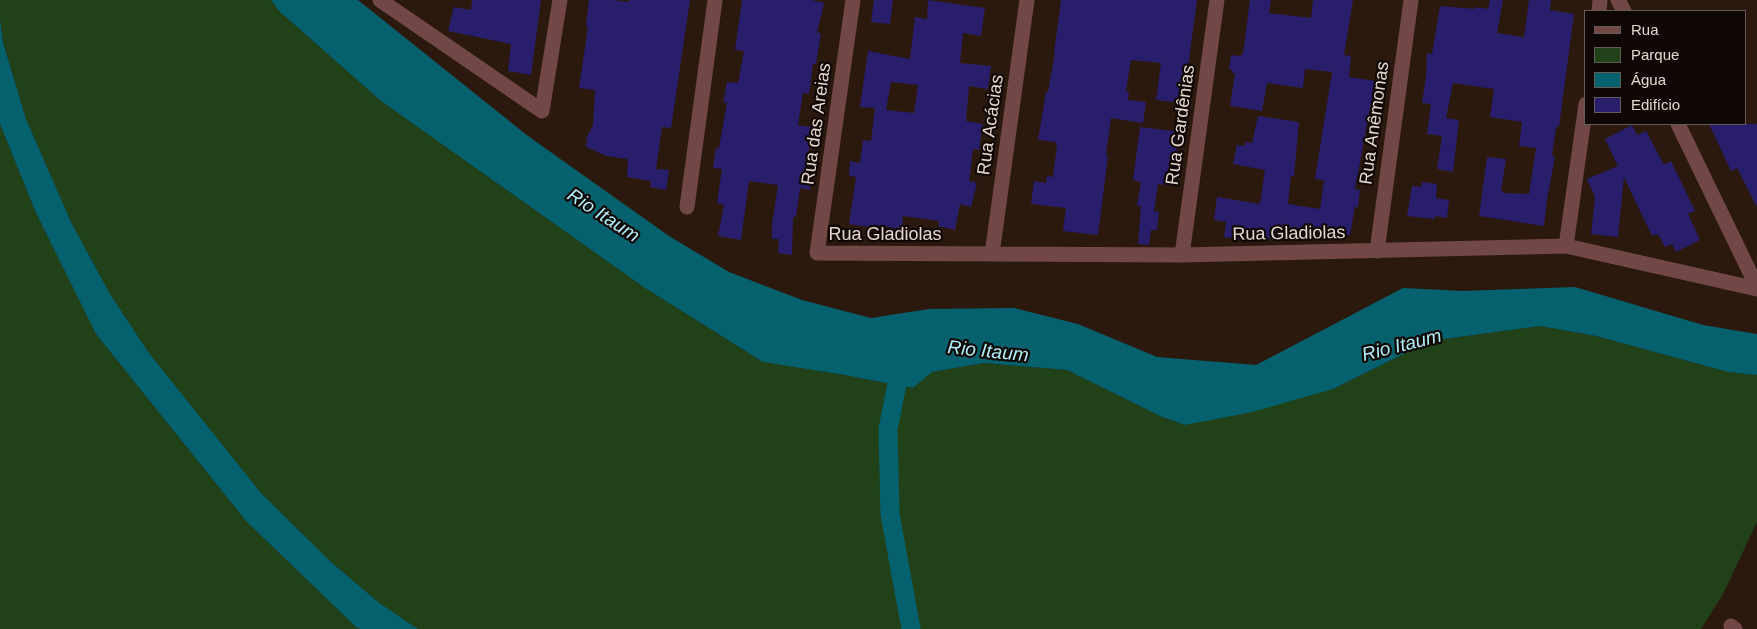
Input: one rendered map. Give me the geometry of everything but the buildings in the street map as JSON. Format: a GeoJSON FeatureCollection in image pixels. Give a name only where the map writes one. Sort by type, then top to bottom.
{"type":"FeatureCollection","features":[{"type":"Feature","properties":{"kind":"street"},"geometry":{"type":"LineString","coordinates":[[380,0],[542,111],[560,0]]}},
{"type":"Feature","properties":{"kind":"street"},"geometry":{"type":"LineString","coordinates":[[687,206],[715,0]]}},
{"type":"Feature","properties":{"kind":"street","name":"Rua das Areias"},"geometry":{"type":"LineString","coordinates":[[818,253],[853,0]]}},
{"type":"Feature","properties":{"kind":"street","name":"Rua Acácias"},"geometry":{"type":"LineString","coordinates":[[992,254],[1027,0]]}},
{"type":"Feature","properties":{"kind":"street","name":"Rua Gardênias"},"geometry":{"type":"LineString","coordinates":[[1182,255],[1217,0]]}},
{"type":"Feature","properties":{"kind":"street","name":"Rua Anêmonas"},"geometry":{"type":"LineString","coordinates":[[1377,251],[1411,0]]}},
{"type":"Feature","properties":{"kind":"street"},"geometry":{"type":"LineString","coordinates":[[1566,246],[1584,118]]}},
{"type":"Feature","properties":{"kind":"street"},"geometry":{"type":"LineString","coordinates":[[1678,125],[1757,288]]}},
{"type":"Feature","properties":{"kind":"street","name":"Rua Gladiolas"},"geometry":{"type":"LineString","coordinates":[[818,253],[1182,255],[1566,246],[1757,288]]}},
{"type":"Feature","properties":{"kind":"green space"},"geometry":{"type":"Polygon","coordinates":[[[0,0],[271,0],[279,11],[381,101],[645,288],[763,362],[913,388],[932,372],[984,363],[1067,370],[1162,417],[1185,425],[1333,389],[1430,341],[1540,326],[1596,336],[1728,372],[1757,375],[1757,522],[1723,594],[1701,629],[418,629],[378,602],[330,561],[261,493],[149,353],[110,294],[71,222],[26,119],[3,41],[0,0]]]}},
{"type":"Feature","properties":{"kind":"green space"},"geometry":{"type":"Polygon","coordinates":[[[0,124],[36,213],[96,334],[246,521],[360,629],[0,629],[0,124]]]}},
{"type":"Feature","properties":{"kind":"water","name":"Rio Itaum"},"geometry":{"type":"Polygon","coordinates":[[[271,0],[358,0],[528,136],[669,236],[729,272],[802,300],[871,318],[929,309],[1014,308],[1078,324],[1157,357],[1256,365],[1403,288],[1462,291],[1575,287],[1703,325],[1757,334],[1757,375],[1728,372],[1596,336],[1540,326],[1430,341],[1333,389],[1252,412],[1185,425],[1162,417],[1067,370],[984,363],[932,372],[913,388],[763,362],[645,288],[381,101],[279,11],[271,0]]]}},
{"type":"Feature","properties":{"kind":"water"},"geometry":{"type":"Polygon","coordinates":[[[0,19],[3,42],[26,119],[71,222],[110,294],[149,353],[261,493],[330,561],[378,602],[418,629],[360,629],[356,627],[246,521],[96,334],[36,213],[0,124],[0,19]]]}},
{"type":"Feature","properties":{"kind":"waterway"},"geometry":{"type":"LineString","coordinates":[[897,384],[888,429],[890,514],[911,629]]}}]}
